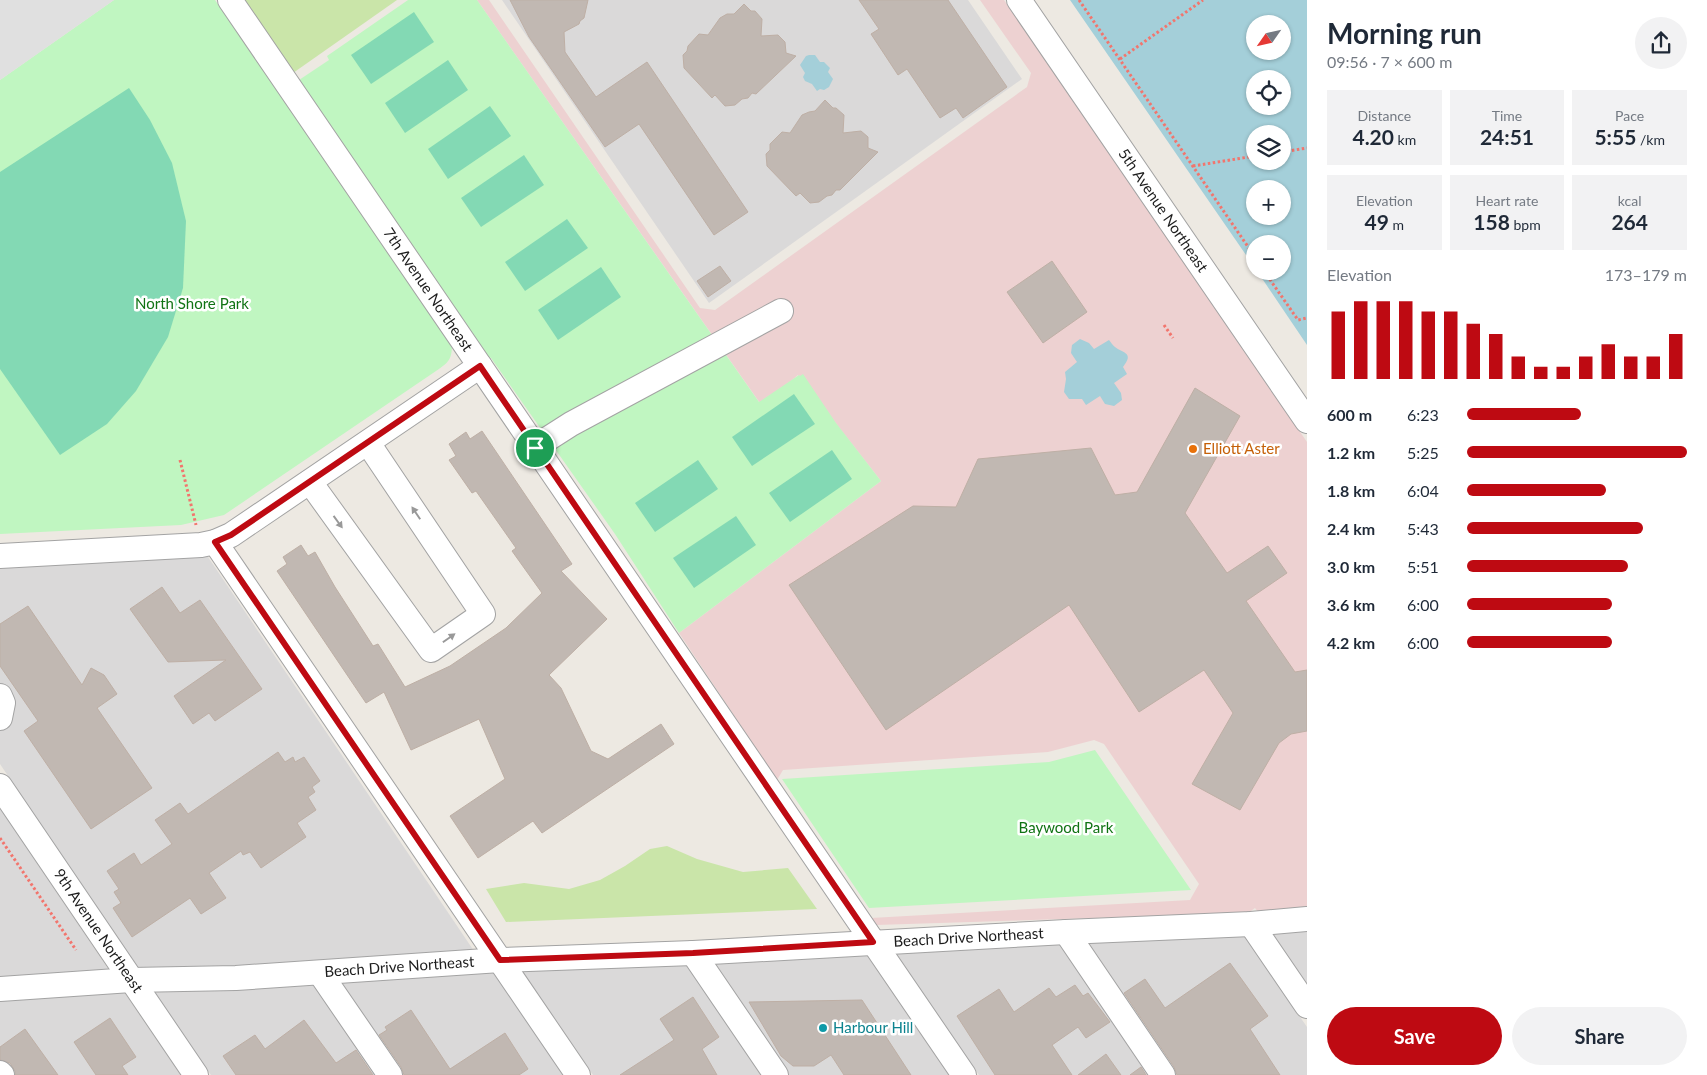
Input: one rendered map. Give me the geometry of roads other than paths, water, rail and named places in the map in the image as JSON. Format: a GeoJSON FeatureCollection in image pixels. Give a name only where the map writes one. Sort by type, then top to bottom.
{"type":"FeatureCollection","features":[{"type":"Feature","properties":{"kind":"street","name":"7th Avenue Northeast"},"geometry":{"type":"LineString","coordinates":[[230,0],[964,1075]]}},
{"type":"Feature","properties":{"kind":"street","name":"5th Avenue Northeast"},"geometry":{"type":"LineString","coordinates":[[1019,0],[1307,421]]}},
{"type":"Feature","properties":{"kind":"street"},"geometry":{"type":"LineString","coordinates":[[535,448],[571,424],[781,311]]}},
{"type":"Feature","properties":{"kind":"street"},"geometry":{"type":"LineString","coordinates":[[0,556],[208,543],[231,535],[480,366]]}},
{"type":"Feature","properties":{"kind":"street"},"geometry":{"type":"LineString","coordinates":[[310,482],[431,650],[483,614],[368,442]]}},
{"type":"Feature","properties":{"kind":"street"},"geometry":{"type":"LineString","coordinates":[[208,543],[500,960],[578,1075]]}},
{"type":"Feature","properties":{"kind":"street"},"geometry":{"type":"LineString","coordinates":[[0,696],[3,703],[0,718]]}},
{"type":"Feature","properties":{"kind":"street","name":"9th Avenue Northeast"},"geometry":{"type":"LineString","coordinates":[[0,786],[196,1075]]}},
{"type":"Feature","properties":{"kind":"street","name":"Beach Drive Northeast"},"geometry":{"type":"LineString","coordinates":[[0,989],[131,980],[236,978],[500,960],[693,953],[873,942],[1251,924],[1307,919]]}},
{"type":"Feature","properties":{"kind":"street"},"geometry":{"type":"LineString","coordinates":[[1251,924],[1307,1006]]}},
{"type":"Feature","properties":{"kind":"street"},"geometry":{"type":"LineString","coordinates":[[1066,932],[1163,1075]]}},
{"type":"Feature","properties":{"kind":"street"},"geometry":{"type":"LineString","coordinates":[[693,953],[776,1075]]}},
{"type":"Feature","properties":{"kind":"street"},"geometry":{"type":"LineString","coordinates":[[320,973],[390,1075]]}},
{"type":"Feature","properties":{"kind":"water"},"geometry":{"type":"Polygon","coordinates":[[[1070,0],[1307,0],[1307,345],[1263,280],[1291,280],[1291,235],[1246,235],[1246,255],[1070,0]]]}},
{"type":"Feature","properties":{"kind":"water"},"geometry":{"type":"Polygon","coordinates":[[[815,55],[820,62],[824,62],[830,68],[828,72],[833,79],[829,87],[824,90],[820,89],[817,91],[803,77],[805,73],[800,65],[806,56],[815,55]]]}},
{"type":"Feature","properties":{"kind":"water"},"geometry":{"type":"Polygon","coordinates":[[[1080,339],[1089,343],[1094,349],[1109,340],[1128,356],[1123,367],[1127,374],[1114,383],[1121,393],[1122,400],[1114,406],[1105,404],[1100,396],[1086,405],[1082,399],[1069,399],[1064,392],[1065,372],[1077,362],[1071,353],[1072,345],[1080,339]]]}},
{"type":"Feature","properties":{"kind":"place","name":"Elliott Aster"},"geometry":{"type":"Point","coordinates":[1193,449]}},
{"type":"Feature","properties":{"kind":"place","name":"Harbour Hill"},"geometry":{"type":"Point","coordinates":[823,1028]}},
{"type":"Feature","properties":{"kind":"park label","name":"North Shore Park"},"geometry":{"type":"Point","coordinates":[192,304]}},
{"type":"Feature","properties":{"kind":"park label","name":"Baywood Park"},"geometry":{"type":"Point","coordinates":[1066,828]}}]}
